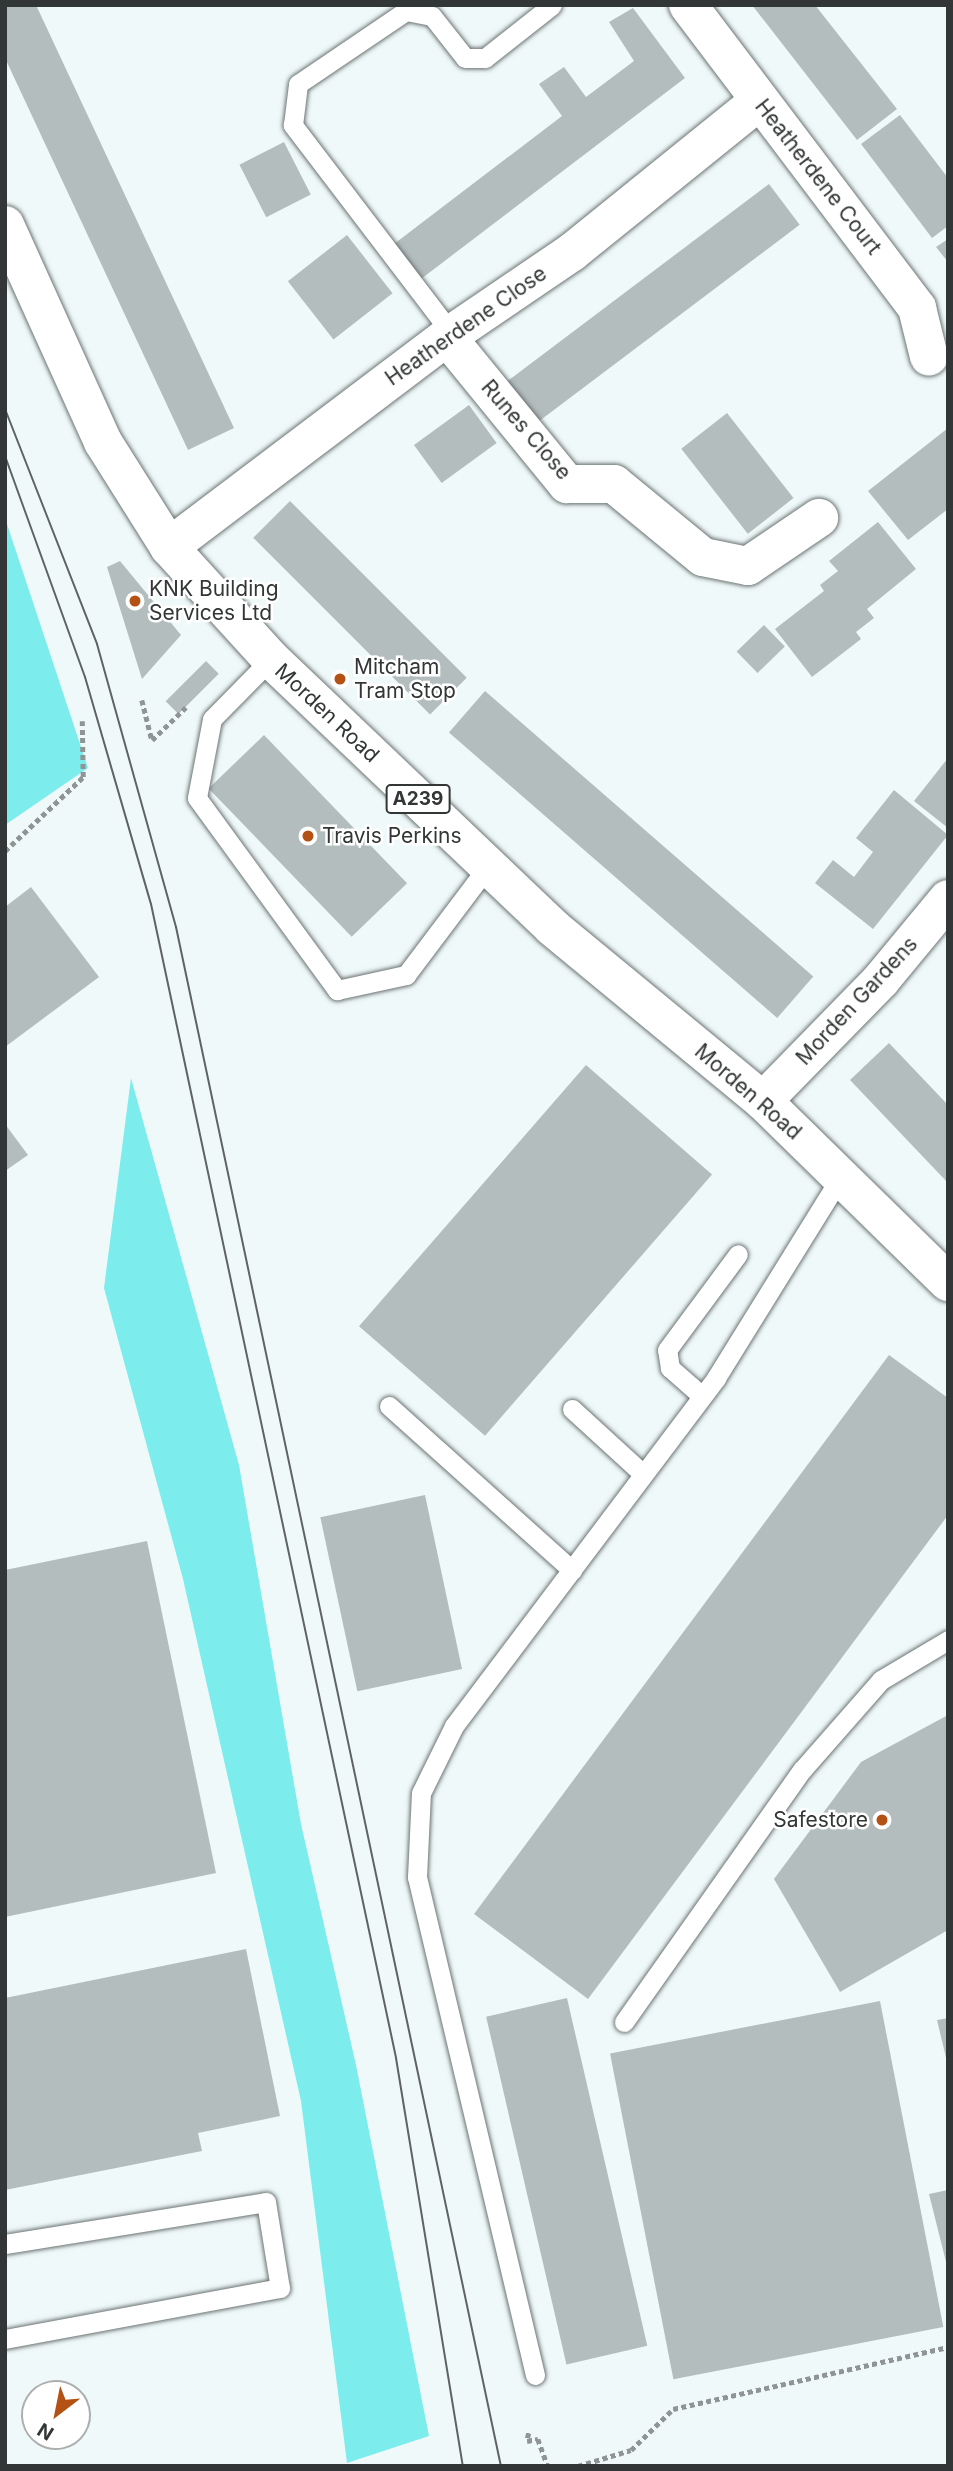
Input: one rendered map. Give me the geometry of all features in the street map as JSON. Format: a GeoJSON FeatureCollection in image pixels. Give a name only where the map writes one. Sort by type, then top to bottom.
{"type":"FeatureCollection","features":[{"type":"Feature","properties":{"kind":"street","name":"Heatherdene Court"},"geometry":{"type":"LineString","coordinates":[[688,5],[917,308],[939,358]]}},
{"type":"Feature","properties":{"kind":"street","name":"Heatherdene Close"},"geometry":{"type":"LineString","coordinates":[[169,547],[449,335],[572,252],[759,101]]}},
{"type":"Feature","properties":{"kind":"street","name":"Morden Road"},"geometry":{"type":"LineString","coordinates":[[5,225],[103,442],[169,547],[271,659],[552,927],[763,1101],[842,1175],[948,1282]]}},
{"type":"Feature","properties":{"kind":"street","name":"Runes Close"},"geometry":{"type":"LineString","coordinates":[[449,335],[567,484],[614,484],[703,557],[748,566],[819,518]]}},
{"type":"Feature","properties":{"kind":"street","name":"Morden Gardens"},"geometry":{"type":"LineString","coordinates":[[763,1101],[881,980],[948,899]]}},
{"type":"Feature","properties":{"kind":"lane"},"geometry":{"type":"LineString","coordinates":[[449,335],[293,125],[298,84],[406,11],[432,16],[465,58],[485,58],[551,5]]}},
{"type":"Feature","properties":{"kind":"lane"},"geometry":{"type":"LineString","coordinates":[[271,659],[212,719],[197,798],[337,989],[406,975],[488,866]]}},
{"type":"Feature","properties":{"kind":"lane"},"geometry":{"type":"LineString","coordinates":[[536,2375],[417,1877],[421,1793],[454,1726],[702,1395],[842,1175]]}},
{"type":"Feature","properties":{"kind":"lane"},"geometry":{"type":"LineString","coordinates":[[702,1395],[670,1368],[667,1350],[738,1254]]}},
{"type":"Feature","properties":{"kind":"lane"},"geometry":{"type":"LineString","coordinates":[[389,1406],[572,1570]]}},
{"type":"Feature","properties":{"kind":"lane"},"geometry":{"type":"LineString","coordinates":[[572,1409],[643,1474]]}},
{"type":"Feature","properties":{"kind":"lane"},"geometry":{"type":"LineString","coordinates":[[624,2021],[802,1770],[881,1680],[948,1640]]}},
{"type":"Feature","properties":{"kind":"lane"},"geometry":{"type":"LineString","coordinates":[[5,2244],[266,2202],[280,2288],[5,2339]]}},
{"type":"Feature","properties":{"kind":"path"},"geometry":{"type":"LineString","coordinates":[[5,851],[83,777],[82,721]]}},
{"type":"Feature","properties":{"kind":"path"},"geometry":{"type":"LineString","coordinates":[[578,2466],[631,2450],[673,2409],[948,2347]]}},
{"type":"Feature","properties":{"kind":"path"},"geometry":{"type":"LineString","coordinates":[[528,2433],[527,2441],[538,2439],[548,2466]]}},
{"type":"Feature","properties":{"kind":"path"},"geometry":{"type":"LineString","coordinates":[[517,2466],[527,2466]]}},
{"type":"Feature","properties":{"kind":"shaded area"},"geometry":{"type":"Polygon","coordinates":[[[5,518],[88,768],[5,825],[5,518]]]}},
{"type":"Feature","properties":{"kind":"shaded area"},"geometry":{"type":"Polygon","coordinates":[[[131,1078],[239,1465],[301,1824],[356,2065],[429,2436],[347,2463],[301,2101],[183,1579],[104,1288],[131,1078]]]}},
{"type":"Feature","properties":{"kind":"building"},"geometry":{"type":"Polygon","coordinates":[[[5,5],[36,5],[234,428],[188,450],[5,58],[5,5]]]}},
{"type":"Feature","properties":{"kind":"building"},"geometry":{"type":"Polygon","coordinates":[[[752,5],[815,5],[897,109],[857,140],[752,5]]]}},
{"type":"Feature","properties":{"kind":"building"},"geometry":{"type":"Polygon","coordinates":[[[633,8],[685,78],[421,279],[394,244],[562,116],[539,84],[564,67],[586,97],[634,61],[609,22],[633,8]]]}},
{"type":"Feature","properties":{"kind":"building"},"geometry":{"type":"Polygon","coordinates":[[[900,115],[948,178],[948,226],[932,238],[861,144],[900,115]]]}},
{"type":"Feature","properties":{"kind":"building"},"geometry":{"type":"Polygon","coordinates":[[[284,142],[311,195],[266,217],[239,165],[284,142]]]}},
{"type":"Feature","properties":{"kind":"building"},"geometry":{"type":"Polygon","coordinates":[[[769,184],[800,225],[537,423],[506,382],[769,184]]]}},
{"type":"Feature","properties":{"kind":"building"},"geometry":{"type":"Polygon","coordinates":[[[347,235],[393,293],[333,339],[288,281],[347,235]]]}},
{"type":"Feature","properties":{"kind":"building"},"geometry":{"type":"Polygon","coordinates":[[[948,239],[948,262],[936,247],[948,239]]]}},
{"type":"Feature","properties":{"kind":"building"},"geometry":{"type":"Polygon","coordinates":[[[469,405],[497,443],[442,483],[414,445],[469,405]]]}},
{"type":"Feature","properties":{"kind":"building"},"geometry":{"type":"Polygon","coordinates":[[[727,413],[793,498],[748,534],[681,449],[727,413]]]}},
{"type":"Feature","properties":{"kind":"building"},"geometry":{"type":"Polygon","coordinates":[[[948,428],[948,509],[908,540],[868,491],[948,428]]]}},
{"type":"Feature","properties":{"kind":"building"},"geometry":{"type":"Polygon","coordinates":[[[290,501],[467,678],[430,715],[253,538],[290,501]]]}},
{"type":"Feature","properties":{"kind":"building"},"geometry":{"type":"Polygon","coordinates":[[[878,522],[916,569],[867,609],[874,618],[856,632],[861,639],[812,677],[775,629],[824,591],[820,585],[838,571],[829,561],[878,522]]]}},
{"type":"Feature","properties":{"kind":"building","name":"KNK Building Services Ltd"},"geometry":{"type":"Polygon","coordinates":[[[120,561],[181,635],[142,679],[107,567],[120,561]]]}},
{"type":"Feature","properties":{"kind":"building"},"geometry":{"type":"Polygon","coordinates":[[[764,625],[785,647],[758,673],[737,651],[764,625]]]}},
{"type":"Feature","properties":{"kind":"building"},"geometry":{"type":"Polygon","coordinates":[[[206,661],[219,674],[178,714],[166,701],[206,661]]]}},
{"type":"Feature","properties":{"kind":"building"},"geometry":{"type":"Polygon","coordinates":[[[485,691],[813,976],[777,1018],[449,733],[485,691]]]}},
{"type":"Feature","properties":{"kind":"building","name":"Travis Perkins"},"geometry":{"type":"Polygon","coordinates":[[[264,735],[407,883],[352,937],[209,788],[264,735]]]}},
{"type":"Feature","properties":{"kind":"building"},"geometry":{"type":"Polygon","coordinates":[[[948,758],[948,828],[914,801],[948,758]]]}},
{"type":"Feature","properties":{"kind":"building"},"geometry":{"type":"Polygon","coordinates":[[[894,790],[948,835],[873,929],[815,883],[833,860],[854,877],[873,852],[856,838],[894,790]]]}},
{"type":"Feature","properties":{"kind":"building"},"geometry":{"type":"Polygon","coordinates":[[[31,887],[99,977],[5,1047],[5,907],[31,887]]]}},
{"type":"Feature","properties":{"kind":"building"},"geometry":{"type":"Polygon","coordinates":[[[889,1043],[948,1105],[948,1183],[850,1080],[889,1043]]]}},
{"type":"Feature","properties":{"kind":"building"},"geometry":{"type":"Polygon","coordinates":[[[586,1065],[712,1175],[485,1436],[359,1326],[586,1065]]]}},
{"type":"Feature","properties":{"kind":"building"},"geometry":{"type":"Polygon","coordinates":[[[5,1124],[28,1155],[5,1171],[5,1124]]]}},
{"type":"Feature","properties":{"kind":"building"},"geometry":{"type":"Polygon","coordinates":[[[889,1355],[948,1398],[948,1515],[588,1999],[474,1914],[889,1355]]]}},
{"type":"Feature","properties":{"kind":"building"},"geometry":{"type":"Polygon","coordinates":[[[425,1495],[462,1669],[357,1691],[320,1517],[425,1495]]]}},
{"type":"Feature","properties":{"kind":"building"},"geometry":{"type":"Polygon","coordinates":[[[147,1541],[216,1873],[5,1917],[5,1570],[147,1541]]]}},
{"type":"Feature","properties":{"kind":"building","name":"Safestore"},"geometry":{"type":"Polygon","coordinates":[[[948,1715],[948,1930],[840,1992],[774,1879],[861,1762],[948,1715]]]}},
{"type":"Feature","properties":{"kind":"building"},"geometry":{"type":"Polygon","coordinates":[[[246,1949],[280,2116],[198,2133],[202,2151],[5,2190],[5,1998],[246,1949]]]}},
{"type":"Feature","properties":{"kind":"building"},"geometry":{"type":"Polygon","coordinates":[[[567,1998],[647,2346],[566,2365],[486,2017],[567,1998]]]}},
{"type":"Feature","properties":{"kind":"building"},"geometry":{"type":"Polygon","coordinates":[[[880,2001],[943,2327],[673,2379],[610,2053],[880,2001]]]}},
{"type":"Feature","properties":{"kind":"building"},"geometry":{"type":"Polygon","coordinates":[[[948,2018],[948,2062],[947,2062],[937,2020],[948,2018]]]}},
{"type":"Feature","properties":{"kind":"building"},"geometry":{"type":"Polygon","coordinates":[[[948,2190],[948,2266],[947,2266],[929,2194],[948,2190]]]}},
{"type":"Feature","properties":{"kind":"tram line"},"geometry":{"type":"LineString","coordinates":[[5,409],[97,644],[176,927],[501,2466]]}},
{"type":"Feature","properties":{"kind":"tram line"},"geometry":{"type":"LineString","coordinates":[[5,456],[85,677],[151,904],[396,2058],[463,2466]]}},
{"type":"Feature","properties":{"kind":"place","name":"KNK Building Services Ltd"},"geometry":{"type":"Point","coordinates":[135,601]}},
{"type":"Feature","properties":{"kind":"place","name":"Mitcham Tram Stop"},"geometry":{"type":"Point","coordinates":[340,679]}},
{"type":"Feature","properties":{"kind":"place","name":"Travis Perkins"},"geometry":{"type":"Point","coordinates":[308,836]}},
{"type":"Feature","properties":{"kind":"place","name":"Safestore"},"geometry":{"type":"Point","coordinates":[882,1820]}}]}
